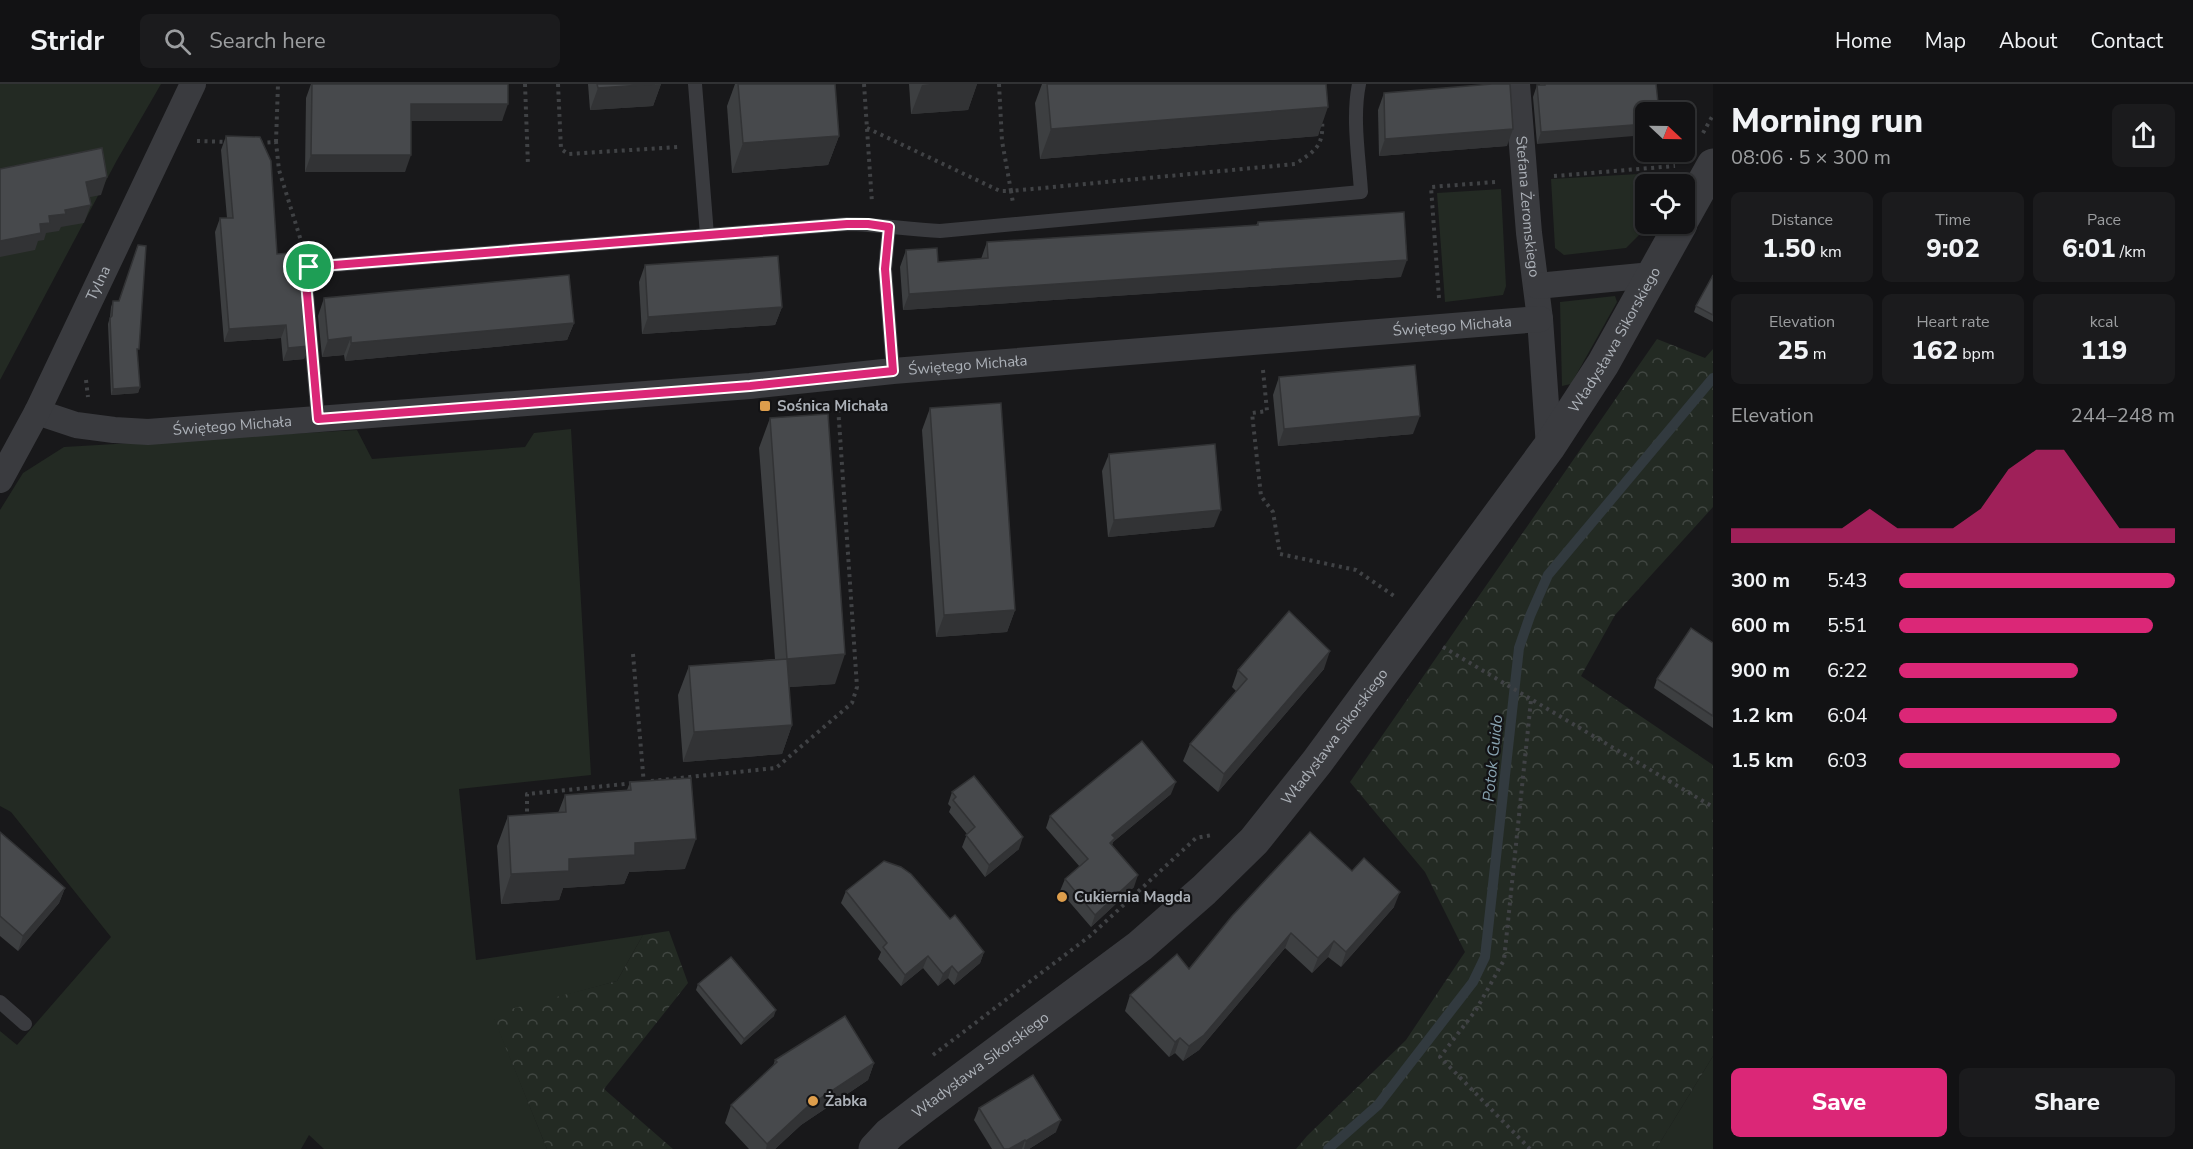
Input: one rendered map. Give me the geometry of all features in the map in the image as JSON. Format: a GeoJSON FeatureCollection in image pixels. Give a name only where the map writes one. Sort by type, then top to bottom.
{"type":"FeatureCollection","features":[{"type":"Feature","properties":{"kind":"street","name":"Tylna"},"geometry":{"type":"LineString","coordinates":[[0,480],[37,412],[193,84]]}},
{"type":"Feature","properties":{"kind":"street","name":"Stefana Żeromskiego"},"geometry":{"type":"LineString","coordinates":[[1517,84],[1528,221],[1537,286],[1652,275]]}},
{"type":"Feature","properties":{"kind":"street","name":"Władysława Sikorskiego"},"geometry":{"type":"LineString","coordinates":[[875,1149],[889,1134],[924,1107],[1140,946],[1204,890],[1254,841],[1317,762],[1549,447],[1603,364],[1675,234]]}},
{"type":"Feature","properties":{"kind":"street"},"geometry":{"type":"LineString","coordinates":[[1537,286],[1549,447]]}},
{"type":"Feature","properties":{"kind":"street","name":"Świętego Michała"},"geometry":{"type":"LineString","coordinates":[[37,412],[76,425],[148,432],[750,386],[893,371],[1540,319]]}},
{"type":"Feature","properties":{"kind":"lane"},"geometry":{"type":"LineString","coordinates":[[695,84],[707,235]]}},
{"type":"Feature","properties":{"kind":"lane"},"geometry":{"type":"LineString","coordinates":[[318,419],[306,282],[309,267],[847,224],[874,224],[912,230],[940,231],[1361,192],[1357,122],[1359,84]]}},
{"type":"Feature","properties":{"kind":"lane"},"geometry":{"type":"LineString","coordinates":[[889,227],[885,269],[893,371]]}},
{"type":"Feature","properties":{"kind":"lane"},"geometry":{"type":"LineString","coordinates":[[0,1002],[24,1024]]}},
{"type":"Feature","properties":{"kind":"path"},"geometry":{"type":"LineString","coordinates":[[278,84],[276,142],[279,170],[309,267]]}},
{"type":"Feature","properties":{"kind":"path"},"geometry":{"type":"LineString","coordinates":[[525,84],[528,166]]}},
{"type":"Feature","properties":{"kind":"path"},"geometry":{"type":"LineString","coordinates":[[558,84],[561,149],[568,154],[700,146]]}},
{"type":"Feature","properties":{"kind":"path"},"geometry":{"type":"LineString","coordinates":[[864,84],[874,224]]}},
{"type":"Feature","properties":{"kind":"path"},"geometry":{"type":"LineString","coordinates":[[999,84],[1002,141],[1015,224]]}},
{"type":"Feature","properties":{"kind":"path"},"geometry":{"type":"LineString","coordinates":[[867,128],[1000,191],[1011,191],[1295,164],[1311,154],[1324,136],[1322,115]]}},
{"type":"Feature","properties":{"kind":"path"},"geometry":{"type":"LineString","coordinates":[[192,140],[234,142]]}},
{"type":"Feature","properties":{"kind":"path"},"geometry":{"type":"LineString","coordinates":[[256,143],[276,142]]}},
{"type":"Feature","properties":{"kind":"path"},"geometry":{"type":"LineString","coordinates":[[1543,177],[1699,166]]}},
{"type":"Feature","properties":{"kind":"path"},"geometry":{"type":"LineString","coordinates":[[1440,308],[1431,187],[1497,182]]}},
{"type":"Feature","properties":{"kind":"path"},"geometry":{"type":"LineString","coordinates":[[68,345],[87,354],[85,374],[88,397],[92,405]]}},
{"type":"Feature","properties":{"kind":"path"},"geometry":{"type":"LineString","coordinates":[[1263,368],[1266,411],[1252,413],[1261,496],[1274,512],[1280,554],[1356,570],[1405,604]]}},
{"type":"Feature","properties":{"kind":"path"},"geometry":{"type":"LineString","coordinates":[[527,824],[527,794],[776,768],[852,703],[858,687],[838,399]]}},
{"type":"Feature","properties":{"kind":"path"},"geometry":{"type":"LineString","coordinates":[[633,654],[644,791]]}},
{"type":"Feature","properties":{"kind":"path"},"geometry":{"type":"LineString","coordinates":[[1452,654],[1713,807]]}},
{"type":"Feature","properties":{"kind":"path"},"geometry":{"type":"LineString","coordinates":[[1530,1149],[1440,1058],[1476,1010],[1504,960],[1531,700]]}},
{"type":"Feature","properties":{"kind":"path"},"geometry":{"type":"LineString","coordinates":[[580,789],[580,800]]}},
{"type":"Feature","properties":{"kind":"path"},"geometry":{"type":"LineString","coordinates":[[931,1057],[1090,936],[1196,838],[1218,834]]}},
{"type":"Feature","properties":{"kind":"green space"},"geometry":{"type":"Polygon","coordinates":[[[0,84],[161,84],[117,160],[0,380],[0,84]]]}},
{"type":"Feature","properties":{"kind":"green space"},"geometry":{"type":"Polygon","coordinates":[[[1674,172],[1673,174],[1639,174],[1674,172]]]}},
{"type":"Feature","properties":{"kind":"green space"},"geometry":{"type":"Polygon","coordinates":[[[1635,174],[1635,234],[1639,235],[1626,248],[1564,255],[1555,248],[1551,179],[1635,174]]]}},
{"type":"Feature","properties":{"kind":"green space"},"geometry":{"type":"Polygon","coordinates":[[[1501,189],[1506,286],[1503,295],[1445,302],[1437,193],[1501,189]]]}},
{"type":"Feature","properties":{"kind":"green space"},"geometry":{"type":"Polygon","coordinates":[[[1615,296],[1617,302],[1571,384],[1562,386],[1560,302],[1615,296]]]}},
{"type":"Feature","properties":{"kind":"green space"},"geometry":{"type":"Polygon","coordinates":[[[1657,339],[1705,358],[1713,349],[1713,507],[1615,615],[1581,676],[1713,765],[1713,1056],[1656,1149],[1296,1149],[1406,1040],[1465,952],[1425,872],[1350,782],[1657,339]]]}},
{"type":"Feature","properties":{"kind":"green space"},"geometry":{"type":"Polygon","coordinates":[[[571,429],[591,775],[459,789],[476,960],[643,935],[617,981],[493,1015],[547,1149],[324,1149],[309,1135],[301,1149],[0,1149],[0,1031],[17,1045],[111,937],[11,812],[0,806],[0,510],[23,473],[64,447],[357,430],[372,459],[525,447],[534,433],[571,429]]]}},
{"type":"Feature","properties":{"kind":"green space"},"geometry":{"type":"Polygon","coordinates":[[[669,931],[688,983],[604,1089],[673,1149],[547,1149],[492,1014],[617,981],[643,935],[669,931]]]}},
{"type":"Feature","properties":{"kind":"green space"},"geometry":{"type":"Polygon","coordinates":[[[1713,1056],[1713,1149],[1656,1149],[1713,1056]]]}},
{"type":"Feature","properties":{"kind":"building"},"geometry":{"type":"Polygon","coordinates":[[[312,84],[508,84],[508,104],[411,104],[411,155],[311,155],[312,84]]]}},
{"type":"Feature","properties":{"kind":"building"},"geometry":{"type":"Polygon","coordinates":[[[597,84],[655,84],[598,88],[597,84]]]}},
{"type":"Feature","properties":{"kind":"building"},"geometry":{"type":"Polygon","coordinates":[[[738,84],[835,84],[839,136],[743,143],[738,84]]]}},
{"type":"Feature","properties":{"kind":"building"},"geometry":{"type":"Polygon","coordinates":[[[1047,84],[1326,84],[1328,107],[1051,129],[1047,84]]]}},
{"type":"Feature","properties":{"kind":"building"},"geometry":{"type":"Polygon","coordinates":[[[1510,84],[1513,129],[1385,139],[1384,93],[1510,84]]]}},
{"type":"Feature","properties":{"kind":"building"},"geometry":{"type":"Polygon","coordinates":[[[1656,84],[1658,102],[1635,102],[1635,125],[1541,132],[1537,85],[1656,84]]]}},
{"type":"Feature","properties":{"kind":"building"},"geometry":{"type":"Polygon","coordinates":[[[226,136],[260,137],[271,161],[277,254],[303,252],[302,269],[309,346],[288,348],[286,325],[229,329],[220,218],[233,218],[226,136]]]}},
{"type":"Feature","properties":{"kind":"building"},"geometry":{"type":"Polygon","coordinates":[[[102,148],[107,177],[86,182],[91,205],[65,210],[66,214],[49,216],[50,223],[40,224],[41,233],[0,241],[0,169],[102,148]]]}},
{"type":"Feature","properties":{"kind":"building"},"geometry":{"type":"Polygon","coordinates":[[[1404,212],[1407,260],[909,294],[906,250],[937,248],[938,262],[988,258],[987,242],[1258,225],[1258,222],[1404,212]]]}},
{"type":"Feature","properties":{"kind":"building"},"geometry":{"type":"Polygon","coordinates":[[[138,245],[146,246],[139,349],[137,349],[140,387],[113,389],[110,318],[113,301],[119,301],[138,245]]]}},
{"type":"Feature","properties":{"kind":"building"},"geometry":{"type":"Polygon","coordinates":[[[778,256],[782,307],[648,317],[645,265],[778,256]]]}},
{"type":"Feature","properties":{"kind":"building"},"geometry":{"type":"Polygon","coordinates":[[[569,275],[574,323],[351,343],[351,337],[328,340],[324,298],[569,275]]]}},
{"type":"Feature","properties":{"kind":"building"},"geometry":{"type":"Polygon","coordinates":[[[1713,275],[1713,315],[1696,306],[1713,275]]]}},
{"type":"Feature","properties":{"kind":"building"},"geometry":{"type":"Polygon","coordinates":[[[1415,365],[1420,416],[1284,429],[1279,377],[1415,365]]]}},
{"type":"Feature","properties":{"kind":"building"},"geometry":{"type":"Polygon","coordinates":[[[1001,403],[1015,610],[944,615],[930,408],[1001,403]]]}},
{"type":"Feature","properties":{"kind":"building"},"geometry":{"type":"Polygon","coordinates":[[[828,414],[845,654],[787,659],[770,418],[828,414]]]}},
{"type":"Feature","properties":{"kind":"building"},"geometry":{"type":"Polygon","coordinates":[[[1215,444],[1221,510],[1114,520],[1109,454],[1215,444]]]}},
{"type":"Feature","properties":{"kind":"building"},"geometry":{"type":"Polygon","coordinates":[[[1289,611],[1330,651],[1224,774],[1190,744],[1247,679],[1238,670],[1289,611]]]}},
{"type":"Feature","properties":{"kind":"building"},"geometry":{"type":"Polygon","coordinates":[[[1691,628],[1713,643],[1713,716],[1657,679],[1691,628]]]}},
{"type":"Feature","properties":{"kind":"building"},"geometry":{"type":"Polygon","coordinates":[[[787,659],[792,725],[694,732],[689,666],[787,659]]]}},
{"type":"Feature","properties":{"kind":"building"},"geometry":{"type":"Polygon","coordinates":[[[1142,741],[1176,782],[1112,835],[1115,838],[1110,843],[1138,875],[1095,915],[1065,879],[1088,859],[1050,816],[1142,741]]]}},
{"type":"Feature","properties":{"kind":"building"},"geometry":{"type":"Polygon","coordinates":[[[974,776],[1023,837],[989,865],[966,835],[975,827],[953,800],[956,797],[952,792],[974,776]]]}},
{"type":"Feature","properties":{"kind":"building"},"geometry":{"type":"Polygon","coordinates":[[[691,778],[696,839],[635,843],[635,855],[569,859],[569,871],[511,874],[508,816],[566,812],[565,795],[631,790],[630,782],[691,778]]]}},
{"type":"Feature","properties":{"kind":"building"},"geometry":{"type":"Polygon","coordinates":[[[0,832],[65,888],[23,936],[0,916],[0,832]]]}},
{"type":"Feature","properties":{"kind":"building"},"geometry":{"type":"Polygon","coordinates":[[[1310,832],[1352,871],[1364,858],[1400,892],[1346,952],[1334,941],[1318,958],[1291,933],[1204,1035],[1189,1046],[1180,1038],[1175,1042],[1130,995],[1177,954],[1189,969],[1232,916],[1310,832]]]}},
{"type":"Feature","properties":{"kind":"building"},"geometry":{"type":"Polygon","coordinates":[[[884,861],[901,867],[911,874],[950,919],[955,915],[984,952],[958,973],[952,966],[943,974],[928,956],[905,975],[883,947],[887,943],[846,891],[884,861]]]}},
{"type":"Feature","properties":{"kind":"building"},"geometry":{"type":"Polygon","coordinates":[[[731,957],[776,1010],[744,1039],[698,984],[731,957]]]}},
{"type":"Feature","properties":{"kind":"building"},"geometry":{"type":"Polygon","coordinates":[[[845,1016],[874,1063],[807,1107],[767,1144],[731,1105],[777,1062],[775,1060],[845,1016]]]}},
{"type":"Feature","properties":{"kind":"building"},"geometry":{"type":"Polygon","coordinates":[[[1033,1075],[1061,1120],[1026,1141],[1004,1149],[979,1108],[1033,1075]]]}},
{"type":"Feature","properties":{"kind":"waterway","name":"Potok Guido"},"geometry":{"type":"LineString","coordinates":[[1328,1149],[1378,1105],[1473,982],[1485,957],[1519,648],[1548,575],[1713,378]]}},
{"type":"Feature","properties":{"kind":"place","name":"Sośnica Michała"},"geometry":{"type":"Point","coordinates":[765,406]}},
{"type":"Feature","properties":{"kind":"place","name":"Cukiernia Magda"},"geometry":{"type":"Point","coordinates":[1062,897]}},
{"type":"Feature","properties":{"kind":"place","name":"Żabka"},"geometry":{"type":"Point","coordinates":[813,1101]}},
{"type":"Feature","properties":{"kind":"route"},"geometry":{"type":"LineString","coordinates":[[847,224],[889,227],[885,269],[893,371],[750,386],[318,419],[306,282],[309,267],[847,224]]}}]}
